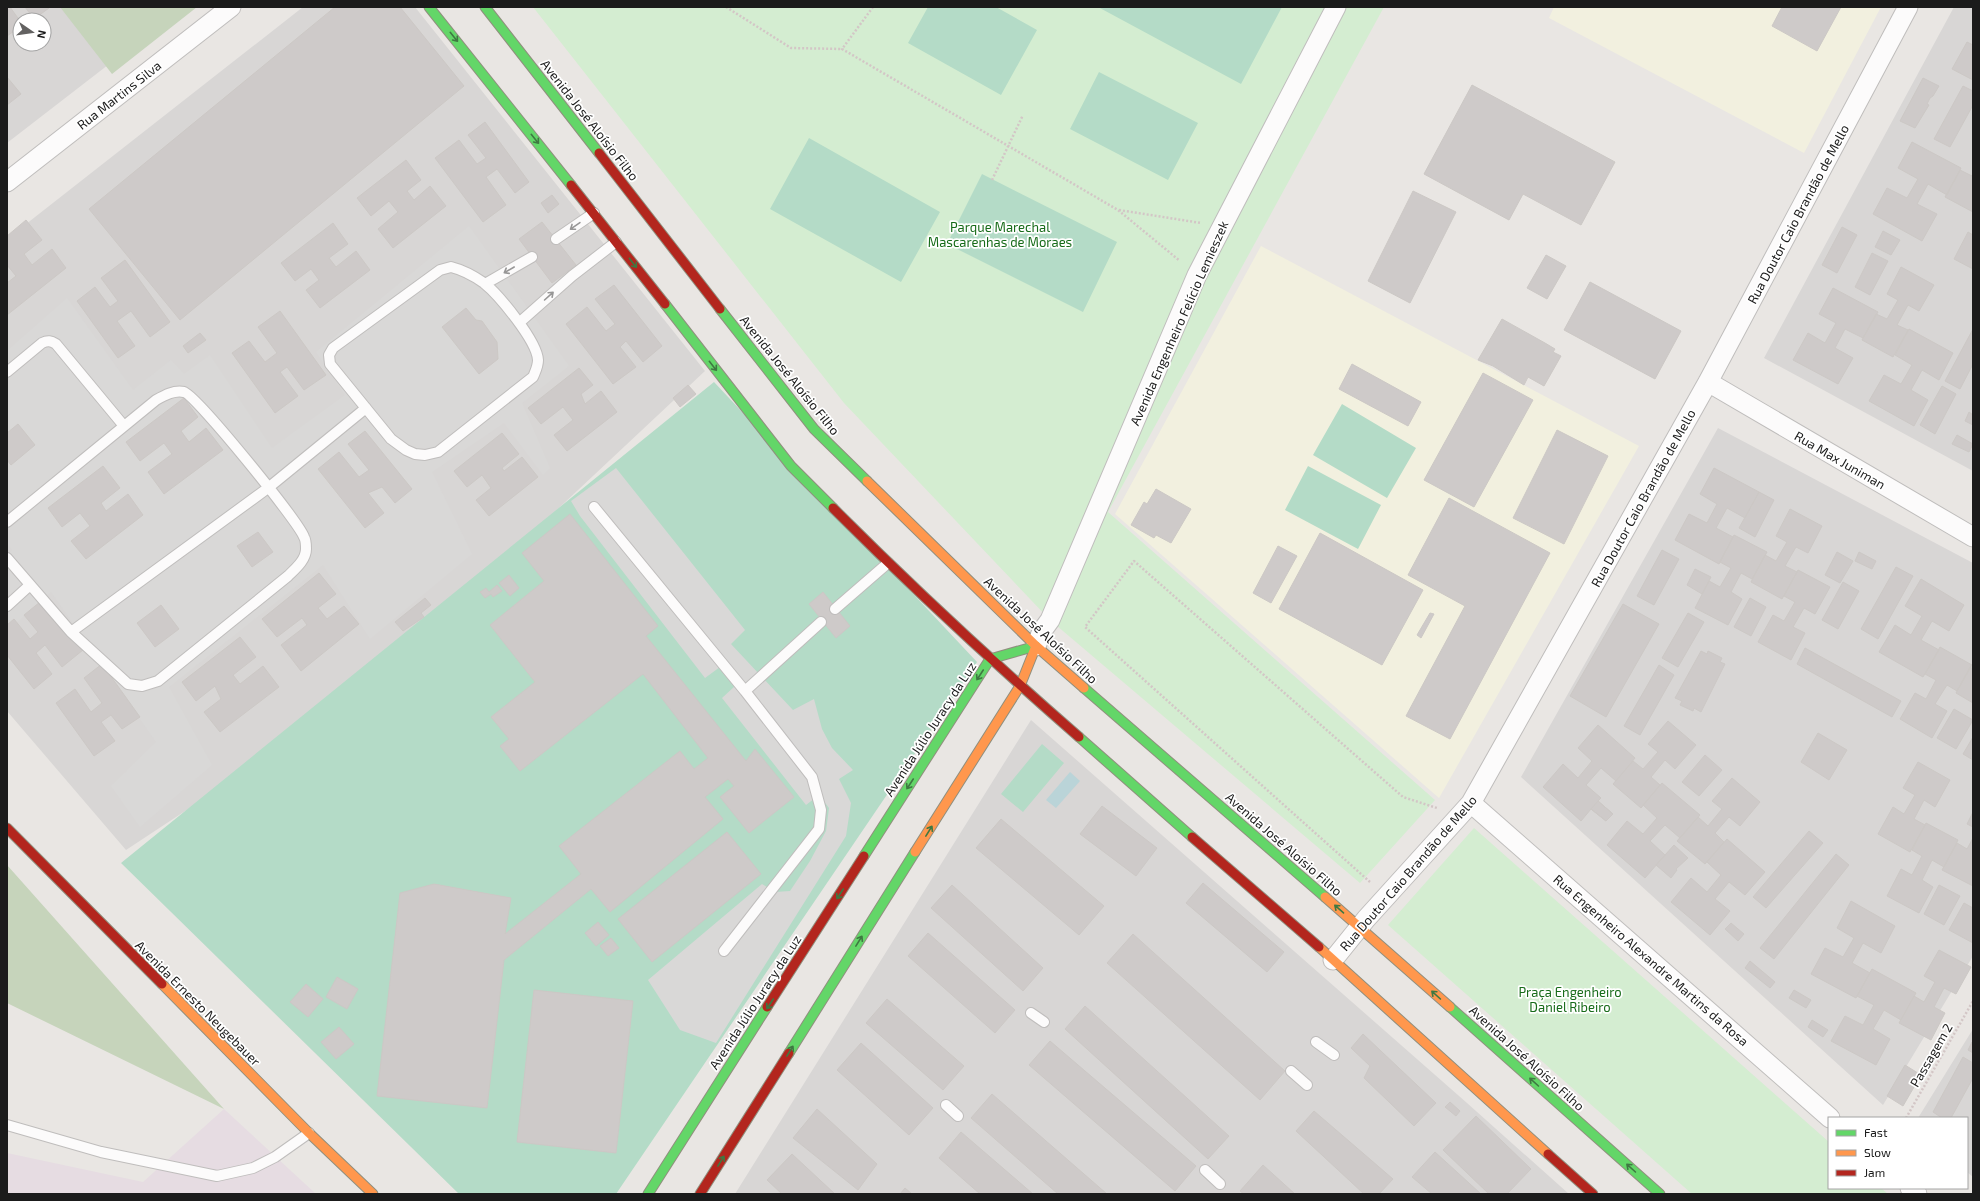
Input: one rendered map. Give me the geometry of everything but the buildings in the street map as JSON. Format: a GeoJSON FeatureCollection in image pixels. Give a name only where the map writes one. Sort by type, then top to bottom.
{"type":"FeatureCollection","features":[{"type":"Feature","properties":{"kind":"street","name":"Rua Martins Silva"},"geometry":{"type":"LineString","coordinates":[[7,182],[231,7]]}},
{"type":"Feature","properties":{"kind":"street"},"geometry":{"type":"LineString","coordinates":[[429,7],[594,213],[791,466],[888,563],[990,659],[1334,960],[1380,1004],[1593,1194]]}},
{"type":"Feature","properties":{"kind":"street","name":"Avenida José Aloísio Filho"},"geometry":{"type":"LineString","coordinates":[[485,7],[814,429],[1036,646],[1360,927],[1660,1194]]}},
{"type":"Feature","properties":{"kind":"street","name":"Avenida Engenheiro Felício Lemieszek"},"geometry":{"type":"LineString","coordinates":[[1036,646],[1042,631],[1050,620],[1197,276],[1336,7]]}},
{"type":"Feature","properties":{"kind":"street","name":"Rua Doutor Caio Brandão de Mello"},"geometry":{"type":"LineString","coordinates":[[1334,960],[1360,927],[1466,809],[1708,382],[1908,7]]}},
{"type":"Feature","properties":{"kind":"street","name":"Rua Max Juniman"},"geometry":{"type":"LineString","coordinates":[[1708,382],[1973,537]]}},
{"type":"Feature","properties":{"kind":"street"},"geometry":{"type":"LineString","coordinates":[[700,1194],[1020,686],[1036,646]]}},
{"type":"Feature","properties":{"kind":"street","name":"Avenida Júlio Juracy da Luz"},"geometry":{"type":"LineString","coordinates":[[648,1194],[990,659],[1036,646]]}},
{"type":"Feature","properties":{"kind":"street","name":"Rua Engenheiro Alexandre Martins da Rosa"},"geometry":{"type":"LineString","coordinates":[[1466,809],[1829,1117]]}},
{"type":"Feature","properties":{"kind":"street","name":"Avenida Ernesto Neugebauer"},"geometry":{"type":"LineString","coordinates":[[7,828],[309,1133],[373,1194]]}},
{"type":"Feature","properties":{"kind":"lane"},"geometry":{"type":"LineString","coordinates":[[556,239],[594,213]]}},
{"type":"Feature","properties":{"kind":"lane"},"geometry":{"type":"LineString","coordinates":[[520,322],[572,276],[616,242]]}},
{"type":"Feature","properties":{"kind":"lane"},"geometry":{"type":"LineString","coordinates":[[485,284],[532,257]]}},
{"type":"Feature","properties":{"kind":"lane"},"geometry":{"type":"LineString","coordinates":[[451,267],[462,270],[485,284],[520,322],[536,350],[538,359],[537,368],[533,377],[438,452],[425,455],[415,454],[406,450],[391,439],[330,364],[329,355],[333,348],[440,270],[451,267]]}},
{"type":"Feature","properties":{"kind":"lane"},"geometry":{"type":"LineString","coordinates":[[7,372],[42,343],[52,341],[124,426]]}},
{"type":"Feature","properties":{"kind":"lane"},"geometry":{"type":"LineString","coordinates":[[7,522],[156,400],[170,392],[185,392],[200,404],[268,488],[304,537],[306,550],[302,561],[288,576],[158,681],[142,686],[128,684],[71,632],[7,558]]}},
{"type":"Feature","properties":{"kind":"lane"},"geometry":{"type":"LineString","coordinates":[[71,632],[268,488],[366,408]]}},
{"type":"Feature","properties":{"kind":"lane"},"geometry":{"type":"LineString","coordinates":[[594,507],[745,691],[812,777],[821,810],[819,829],[724,951]]}},
{"type":"Feature","properties":{"kind":"lane"},"geometry":{"type":"LineString","coordinates":[[835,609],[888,563]]}},
{"type":"Feature","properties":{"kind":"lane"},"geometry":{"type":"LineString","coordinates":[[7,606],[30,585]]}},
{"type":"Feature","properties":{"kind":"lane"},"geometry":{"type":"LineString","coordinates":[[745,691],[821,622]]}},
{"type":"Feature","properties":{"kind":"lane"},"geometry":{"type":"LineString","coordinates":[[1031,1013],[1044,1022]]}},
{"type":"Feature","properties":{"kind":"lane"},"geometry":{"type":"LineString","coordinates":[[1316,1042],[1334,1055]]}},
{"type":"Feature","properties":{"kind":"lane"},"geometry":{"type":"LineString","coordinates":[[1291,1070],[1307,1085]]}},
{"type":"Feature","properties":{"kind":"lane"},"geometry":{"type":"LineString","coordinates":[[946,1105],[958,1116]]}},
{"type":"Feature","properties":{"kind":"lane"},"geometry":{"type":"LineString","coordinates":[[7,1125],[102,1152],[216,1176],[253,1168],[275,1157],[309,1133]]}},
{"type":"Feature","properties":{"kind":"lane"},"geometry":{"type":"LineString","coordinates":[[1205,1170],[1220,1184]]}},
{"type":"Feature","properties":{"kind":"path"},"geometry":{"type":"LineString","coordinates":[[726,7],[791,48],[842,50],[1118,210],[1197,276]]}},
{"type":"Feature","properties":{"kind":"path"},"geometry":{"type":"LineString","coordinates":[[842,50],[873,7]]}},
{"type":"Feature","properties":{"kind":"path"},"geometry":{"type":"LineString","coordinates":[[992,180],[1023,115]]}},
{"type":"Feature","properties":{"kind":"path"},"geometry":{"type":"LineString","coordinates":[[1118,210],[1222,226]]}},
{"type":"Feature","properties":{"kind":"path"},"geometry":{"type":"LineString","coordinates":[[1376,887],[1085,627],[1134,561],[1403,797],[1466,809]]}},
{"type":"Feature","properties":{"kind":"path","name":"Passagem 2"},"geometry":{"type":"LineString","coordinates":[[1907,1117],[1973,1001]]}},
{"type":"Feature","properties":{"kind":"shaded area"},"geometry":{"type":"Polygon","coordinates":[[[7,7],[183,7],[7,143],[7,7]]]}},
{"type":"Feature","properties":{"kind":"shaded area"},"geometry":{"type":"Polygon","coordinates":[[[303,7],[415,7],[705,371],[355,699],[126,850],[7,711],[7,239],[303,7]]]}},
{"type":"Feature","properties":{"kind":"shaded area"},"geometry":{"type":"Polygon","coordinates":[[[1554,7],[1881,7],[1804,153],[1549,18],[1554,7]]]}},
{"type":"Feature","properties":{"kind":"shaded area"},"geometry":{"type":"Polygon","coordinates":[[[1954,7],[1973,7],[1973,471],[1764,358],[1954,7]]]}},
{"type":"Feature","properties":{"kind":"shaded area"},"geometry":{"type":"Polygon","coordinates":[[[469,226],[569,366],[522,403],[550,468],[543,475],[504,423],[432,472],[472,554],[370,639],[323,565],[169,687],[212,765],[140,827],[111,786],[156,742],[51,592],[7,631],[7,556],[12,550],[7,543],[7,351],[67,298],[133,390],[171,360],[184,374],[210,355],[272,448],[345,395],[316,352],[469,226]]]}},
{"type":"Feature","properties":{"kind":"shaded area"},"geometry":{"type":"Polygon","coordinates":[[[1261,246],[1639,446],[1439,798],[1115,514],[1261,246]]]}},
{"type":"Feature","properties":{"kind":"shaded area"},"geometry":{"type":"Polygon","coordinates":[[[1718,428],[1973,563],[1973,956],[1883,1105],[1521,777],[1718,428]]]}},
{"type":"Feature","properties":{"kind":"shaded area"},"geometry":{"type":"Polygon","coordinates":[[[616,468],[745,630],[731,644],[793,710],[814,699],[822,729],[832,748],[853,770],[839,779],[851,803],[846,836],[716,1043],[680,1030],[648,980],[762,884],[775,892],[790,891],[810,861],[826,831],[829,808],[819,795],[806,805],[722,698],[735,686],[720,667],[705,678],[580,516],[571,501],[616,468]]]}},
{"type":"Feature","properties":{"kind":"shaded area"},"geometry":{"type":"Polygon","coordinates":[[[1031,720],[1467,1103],[1569,1194],[735,1194],[1031,720]]]}},
{"type":"Feature","properties":{"kind":"shaded area"},"geometry":{"type":"Polygon","coordinates":[[[1973,1029],[1973,1177],[1968,1173],[1968,1117],[1919,1117],[1973,1029]]]}},
{"type":"Feature","properties":{"kind":"shaded area"},"geometry":{"type":"Polygon","coordinates":[[[224,1109],[316,1194],[7,1194],[7,1153],[143,1182],[224,1109]]]}},
{"type":"Feature","properties":{"kind":"green space"},"geometry":{"type":"Polygon","coordinates":[[[60,7],[197,7],[112,74],[60,7]]]}},
{"type":"Feature","properties":{"kind":"green space","name":"Parque Marechal Mascarenhas de Moraes"},"geometry":{"type":"Polygon","coordinates":[[[533,7],[1384,7],[1108,512],[1435,800],[1360,883],[1050,620],[844,403],[533,7]]]}},
{"type":"Feature","properties":{"kind":"green space"},"geometry":{"type":"Polygon","coordinates":[[[928,7],[996,7],[1037,30],[1001,95],[908,43],[928,7]]]}},
{"type":"Feature","properties":{"kind":"green space"},"geometry":{"type":"Polygon","coordinates":[[[1098,7],[1282,7],[1241,84],[1098,7]]]}},
{"type":"Feature","properties":{"kind":"green space"},"geometry":{"type":"Polygon","coordinates":[[[1099,72],[1198,123],[1168,180],[1070,129],[1099,72]]]}},
{"type":"Feature","properties":{"kind":"green space"},"geometry":{"type":"Polygon","coordinates":[[[809,138],[940,212],[901,282],[770,209],[809,138]]]}},
{"type":"Feature","properties":{"kind":"green space"},"geometry":{"type":"Polygon","coordinates":[[[982,174],[1117,242],[1083,312],[947,244],[982,174]]]}},
{"type":"Feature","properties":{"kind":"green space"},"geometry":{"type":"Polygon","coordinates":[[[714,382],[977,662],[616,1194],[459,1194],[121,863],[714,382]]]}},
{"type":"Feature","properties":{"kind":"green space"},"geometry":{"type":"Polygon","coordinates":[[[1342,404],[1416,448],[1387,498],[1313,455],[1342,404]]]}},
{"type":"Feature","properties":{"kind":"green space"},"geometry":{"type":"Polygon","coordinates":[[[1308,466],[1381,505],[1358,549],[1285,510],[1308,466]]]}},
{"type":"Feature","properties":{"kind":"green space"},"geometry":{"type":"Polygon","coordinates":[[[1042,744],[1064,763],[1023,812],[1001,794],[1042,744]]]}},
{"type":"Feature","properties":{"kind":"green space","name":"Praça Engenheiro Daniel Ribeiro"},"geometry":{"type":"Polygon","coordinates":[[[1474,828],[1828,1141],[1828,1189],[1882,1189],[1888,1194],[1692,1194],[1388,925],[1474,828]]]}},
{"type":"Feature","properties":{"kind":"green space"},"geometry":{"type":"Polygon","coordinates":[[[7,865],[224,1109],[7,1003],[7,865]]]}},
{"type":"Feature","properties":{"kind":"water"},"geometry":{"type":"Polygon","coordinates":[[[1070,772],[1080,781],[1056,808],[1046,800],[1070,772]]]}},
{"type":"Feature","properties":{"kind":"traffic: fast"},"geometry":{"type":"LineString","coordinates":[[429,7],[571,185]]}},
{"type":"Feature","properties":{"kind":"traffic: fast"},"geometry":{"type":"LineString","coordinates":[[485,7],[599,153]]}},
{"type":"Feature","properties":{"kind":"traffic: fast"},"geometry":{"type":"LineString","coordinates":[[665,304],[791,466],[833,508]]}},
{"type":"Feature","properties":{"kind":"traffic: fast"},"geometry":{"type":"LineString","coordinates":[[720,309],[814,429],[867,481]]}},
{"type":"Feature","properties":{"kind":"traffic: fast"},"geometry":{"type":"LineString","coordinates":[[864,856],[990,659],[1036,646]]}},
{"type":"Feature","properties":{"kind":"traffic: fast"},"geometry":{"type":"LineString","coordinates":[[1084,688],[1325,897]]}},
{"type":"Feature","properties":{"kind":"traffic: fast"},"geometry":{"type":"LineString","coordinates":[[1079,737],[1192,837]]}},
{"type":"Feature","properties":{"kind":"traffic: fast"},"geometry":{"type":"LineString","coordinates":[[789,1053],[915,852]]}},
{"type":"Feature","properties":{"kind":"traffic: fast"},"geometry":{"type":"LineString","coordinates":[[648,1194],[767,1007]]}},
{"type":"Feature","properties":{"kind":"traffic: fast"},"geometry":{"type":"LineString","coordinates":[[1450,1007],[1660,1194]]}},
{"type":"Feature","properties":{"kind":"traffic: slow"},"geometry":{"type":"LineString","coordinates":[[867,481],[1036,646],[1084,688]]}},
{"type":"Feature","properties":{"kind":"traffic: slow"},"geometry":{"type":"LineString","coordinates":[[915,852],[1020,686],[1036,646]]}},
{"type":"Feature","properties":{"kind":"traffic: slow"},"geometry":{"type":"LineString","coordinates":[[1325,897],[1450,1007]]}},
{"type":"Feature","properties":{"kind":"traffic: slow"},"geometry":{"type":"LineString","coordinates":[[1319,947],[1548,1154]]}},
{"type":"Feature","properties":{"kind":"traffic: slow"},"geometry":{"type":"LineString","coordinates":[[162,984],[309,1133],[373,1194]]}},
{"type":"Feature","properties":{"kind":"traffic: jam"},"geometry":{"type":"LineString","coordinates":[[599,153],[720,309]]}},
{"type":"Feature","properties":{"kind":"traffic: jam"},"geometry":{"type":"LineString","coordinates":[[571,185],[665,304]]}},
{"type":"Feature","properties":{"kind":"traffic: jam"},"geometry":{"type":"LineString","coordinates":[[833,508],[954,624],[1079,737]]}},
{"type":"Feature","properties":{"kind":"traffic: jam"},"geometry":{"type":"LineString","coordinates":[[7,828],[162,984]]}},
{"type":"Feature","properties":{"kind":"traffic: jam"},"geometry":{"type":"LineString","coordinates":[[1192,837],[1319,947]]}},
{"type":"Feature","properties":{"kind":"traffic: jam"},"geometry":{"type":"LineString","coordinates":[[767,1007],[864,856]]}},
{"type":"Feature","properties":{"kind":"traffic: jam"},"geometry":{"type":"LineString","coordinates":[[700,1194],[789,1053]]}},
{"type":"Feature","properties":{"kind":"traffic: jam"},"geometry":{"type":"LineString","coordinates":[[1548,1154],[1593,1194]]}}]}
